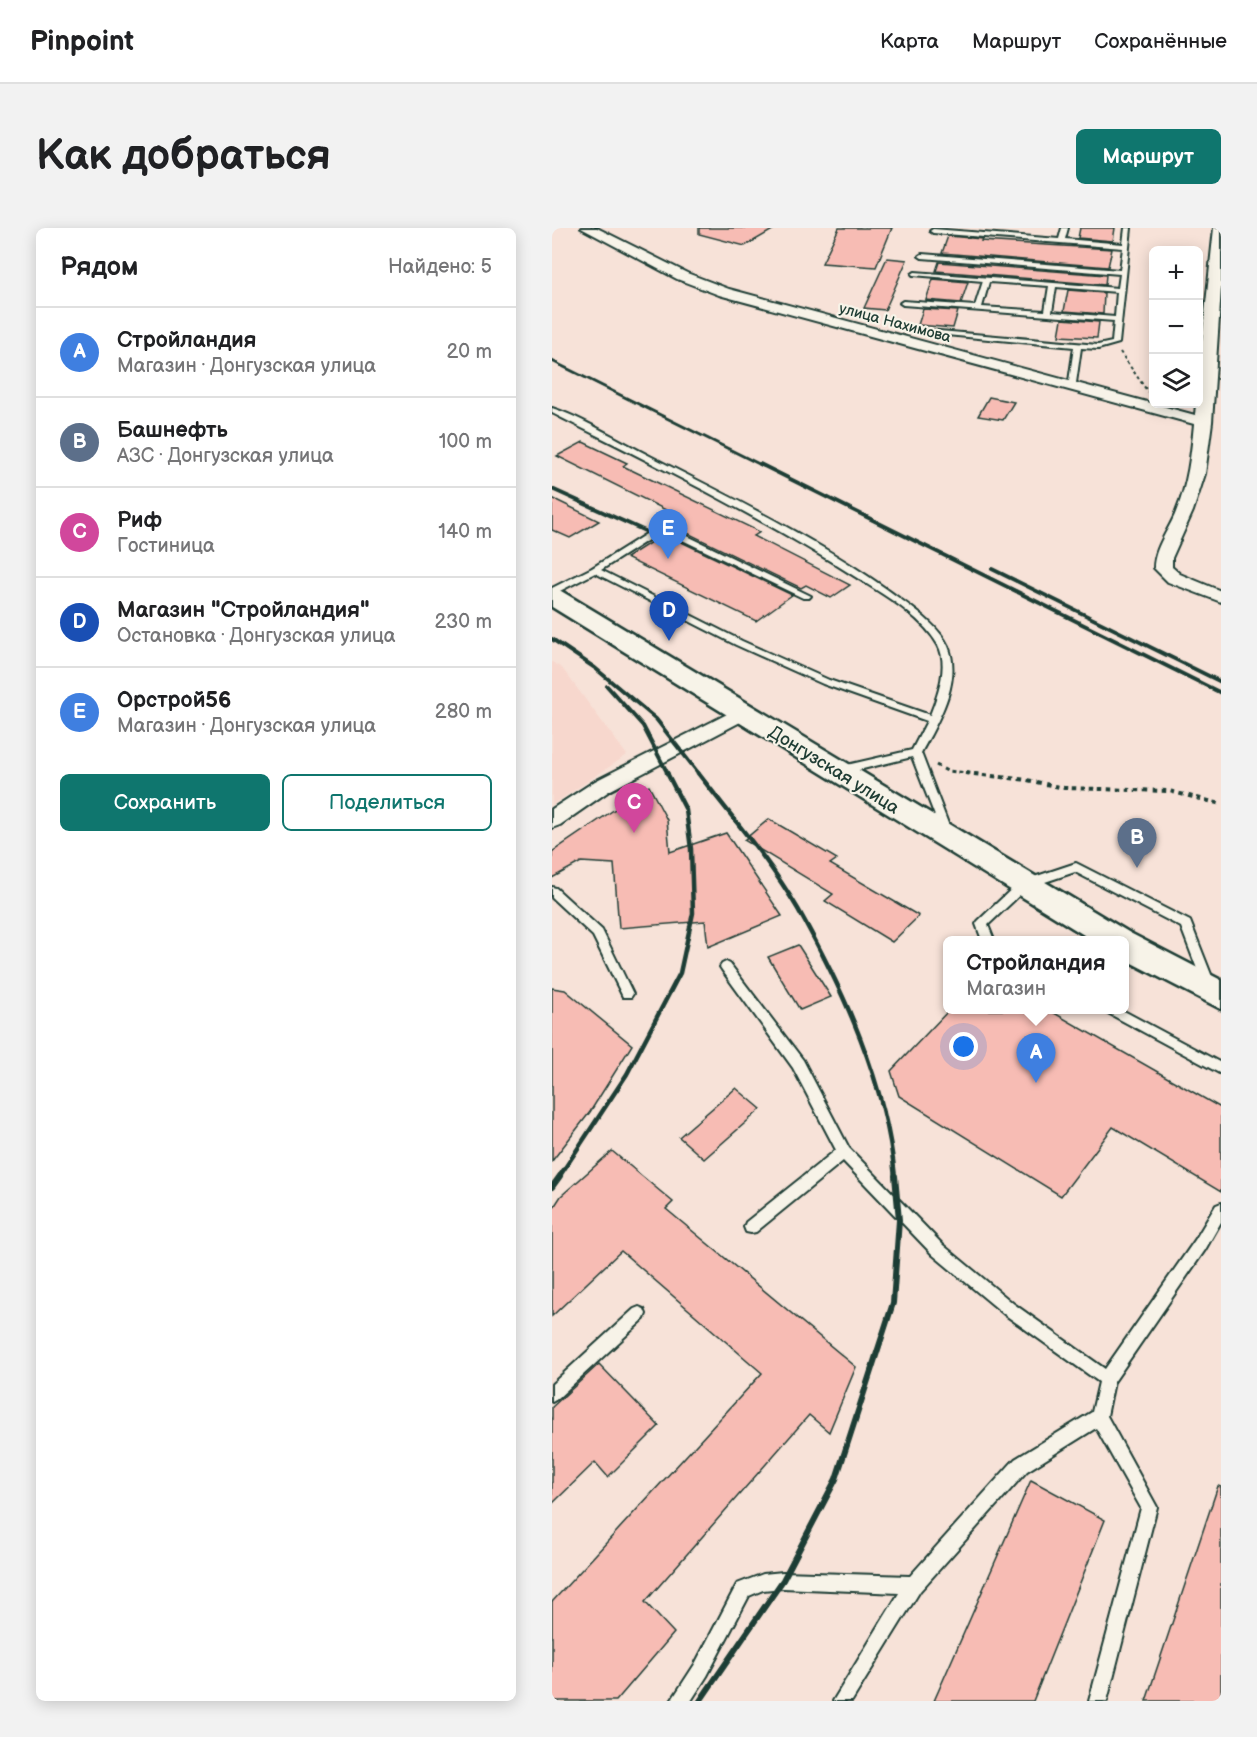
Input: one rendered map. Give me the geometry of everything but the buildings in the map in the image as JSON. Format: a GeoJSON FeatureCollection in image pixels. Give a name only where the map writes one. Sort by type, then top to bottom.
{"type":"FeatureCollection","features":[{"type":"Feature","properties":{"kind":"highway","name":"Донгузская улица"},"geometry":{"type":"LineString","coordinates":[[552,594],[835,771],[1111,936]]}},
{"type":"Feature","properties":{"kind":"highway"},"geometry":{"type":"LineString","coordinates":[[1129,946],[1216,993]]}},
{"type":"Feature","properties":{"kind":"street","name":"улица Нахимова"},"geometry":{"type":"LineString","coordinates":[[587,228],[682,276],[724,292],[1203,422]]}},
{"type":"Feature","properties":{"kind":"street"},"geometry":{"type":"LineString","coordinates":[[1220,228],[1197,474],[1185,511],[1163,558],[1163,568],[1174,578],[1221,597]]}},
{"type":"Feature","properties":{"kind":"street"},"geometry":{"type":"LineString","coordinates":[[552,820],[602,786],[741,713]]}},
{"type":"Feature","properties":{"kind":"lane"},"geometry":{"type":"LineString","coordinates":[[1000,236],[1002,228]]}},
{"type":"Feature","properties":{"kind":"lane"},"geometry":{"type":"LineString","coordinates":[[1062,241],[1065,228]]}},
{"type":"Feature","properties":{"kind":"lane"},"geometry":{"type":"LineString","coordinates":[[917,331],[1098,347],[1115,343],[1128,228]]}},
{"type":"Feature","properties":{"kind":"lane"},"geometry":{"type":"LineString","coordinates":[[933,231],[1126,246]]}},
{"type":"Feature","properties":{"kind":"lane"},"geometry":{"type":"LineString","coordinates":[[923,254],[1123,269]]}},
{"type":"Feature","properties":{"kind":"lane"},"geometry":{"type":"LineString","coordinates":[[915,274],[1120,290]]}},
{"type":"Feature","properties":{"kind":"lane"},"geometry":{"type":"LineString","coordinates":[[978,308],[987,279]]}},
{"type":"Feature","properties":{"kind":"lane"},"geometry":{"type":"LineString","coordinates":[[1048,314],[1053,284]]}},
{"type":"Feature","properties":{"kind":"lane"},"geometry":{"type":"LineString","coordinates":[[903,303],[1119,320]]}},
{"type":"Feature","properties":{"kind":"lane"},"geometry":{"type":"LineString","coordinates":[[1072,388],[1078,345]]}},
{"type":"Feature","properties":{"kind":"lane"},"geometry":{"type":"LineString","coordinates":[[552,410],[735,503],[877,587],[924,618],[943,644],[947,669],[933,720],[916,753],[950,841]]}},
{"type":"Feature","properties":{"kind":"lane"},"geometry":{"type":"LineString","coordinates":[[552,594],[596,570],[654,533],[673,532],[806,596]]}},
{"type":"Feature","properties":{"kind":"lane"},"geometry":{"type":"LineString","coordinates":[[596,570],[739,643],[826,682],[933,720]]}},
{"type":"Feature","properties":{"kind":"lane"},"geometry":{"type":"LineString","coordinates":[[835,771],[916,753]]}},
{"type":"Feature","properties":{"kind":"lane"},"geometry":{"type":"LineString","coordinates":[[986,936],[982,924],[1023,885],[1076,867],[1186,924],[1216,993]]}},
{"type":"Feature","properties":{"kind":"lane"},"geometry":{"type":"LineString","coordinates":[[552,891],[598,933],[627,994]]}},
{"type":"Feature","properties":{"kind":"lane"},"geometry":{"type":"LineString","coordinates":[[726,967],[798,1064],[844,1152],[938,1250],[1009,1309],[1107,1379]]}},
{"type":"Feature","properties":{"kind":"lane"},"geometry":{"type":"LineString","coordinates":[[1119,1014],[1221,1069]]}},
{"type":"Feature","properties":{"kind":"lane"},"geometry":{"type":"LineString","coordinates":[[751,1227],[844,1152]]}},
{"type":"Feature","properties":{"kind":"lane"},"geometry":{"type":"LineString","coordinates":[[1098,1701],[1149,1507],[1099,1418],[1107,1379],[1200,1245],[1221,1209]]}},
{"type":"Feature","properties":{"kind":"lane"},"geometry":{"type":"LineString","coordinates":[[552,1394],[639,1314]]}},
{"type":"Feature","properties":{"kind":"lane"},"geometry":{"type":"LineString","coordinates":[[842,1701],[914,1585],[1021,1466],[1099,1418]]}},
{"type":"Feature","properties":{"kind":"lane"},"geometry":{"type":"LineString","coordinates":[[680,1701],[701,1670],[743,1590],[763,1582],[783,1580],[914,1585]]}},
{"type":"Feature","properties":{"kind":"path"},"geometry":{"type":"LineString","coordinates":[[1115,343],[1138,381],[1149,393]]}},
{"type":"Feature","properties":{"kind":"path"},"geometry":{"type":"LineString","coordinates":[[916,753],[947,771],[1027,780],[1064,788],[1169,791],[1221,804]]}},
{"type":"Feature","properties":{"kind":"shaded area"},"geometry":{"type":"Polygon","coordinates":[[[552,662],[562,668],[627,755],[552,805],[552,662]]]}},
{"type":"Feature","properties":{"kind":"railway"},"geometry":{"type":"LineString","coordinates":[[552,361],[763,466]]}},
{"type":"Feature","properties":{"kind":"railway"},"geometry":{"type":"LineString","coordinates":[[760,464],[1221,693]]}},
{"type":"Feature","properties":{"kind":"railway"},"geometry":{"type":"LineString","coordinates":[[552,489],[645,531]]}},
{"type":"Feature","properties":{"kind":"railway"},"geometry":{"type":"LineString","coordinates":[[992,569],[1221,682]]}},
{"type":"Feature","properties":{"kind":"railway"},"geometry":{"type":"LineString","coordinates":[[552,639],[595,668],[656,719],[699,774]]}},
{"type":"Feature","properties":{"kind":"railway"},"geometry":{"type":"LineString","coordinates":[[607,686],[643,726],[668,774]]}},
{"type":"Feature","properties":{"kind":"railway"},"geometry":{"type":"LineString","coordinates":[[559,1177],[627,1074],[680,973],[693,913],[691,849],[686,810],[667,773]]}},
{"type":"Feature","properties":{"kind":"railway"},"geometry":{"type":"LineString","coordinates":[[698,773],[787,891],[831,972],[860,1038],[883,1107],[895,1177]]}},
{"type":"Feature","properties":{"kind":"railway"},"geometry":{"type":"LineString","coordinates":[[552,1187],[560,1176]]}},
{"type":"Feature","properties":{"kind":"railway"},"geometry":{"type":"LineString","coordinates":[[700,1701],[783,1580],[836,1479],[893,1303],[899,1220],[895,1176]]}},
{"type":"Feature","properties":{"kind":"place","name":"Орстрой56"},"geometry":{"type":"Point","coordinates":[668,559]}},
{"type":"Feature","properties":{"kind":"place","name":"Магазин \"Стройландия\""},"geometry":{"type":"Point","coordinates":[669,641]}},
{"type":"Feature","properties":{"kind":"place","name":"Риф"},"geometry":{"type":"Point","coordinates":[634,833]}},
{"type":"Feature","properties":{"kind":"place","name":"Башнефть"},"geometry":{"type":"Point","coordinates":[1137,868]}},
{"type":"Feature","properties":{"kind":"place","name":"Стройландия"},"geometry":{"type":"Point","coordinates":[1036,1083]}}]}
